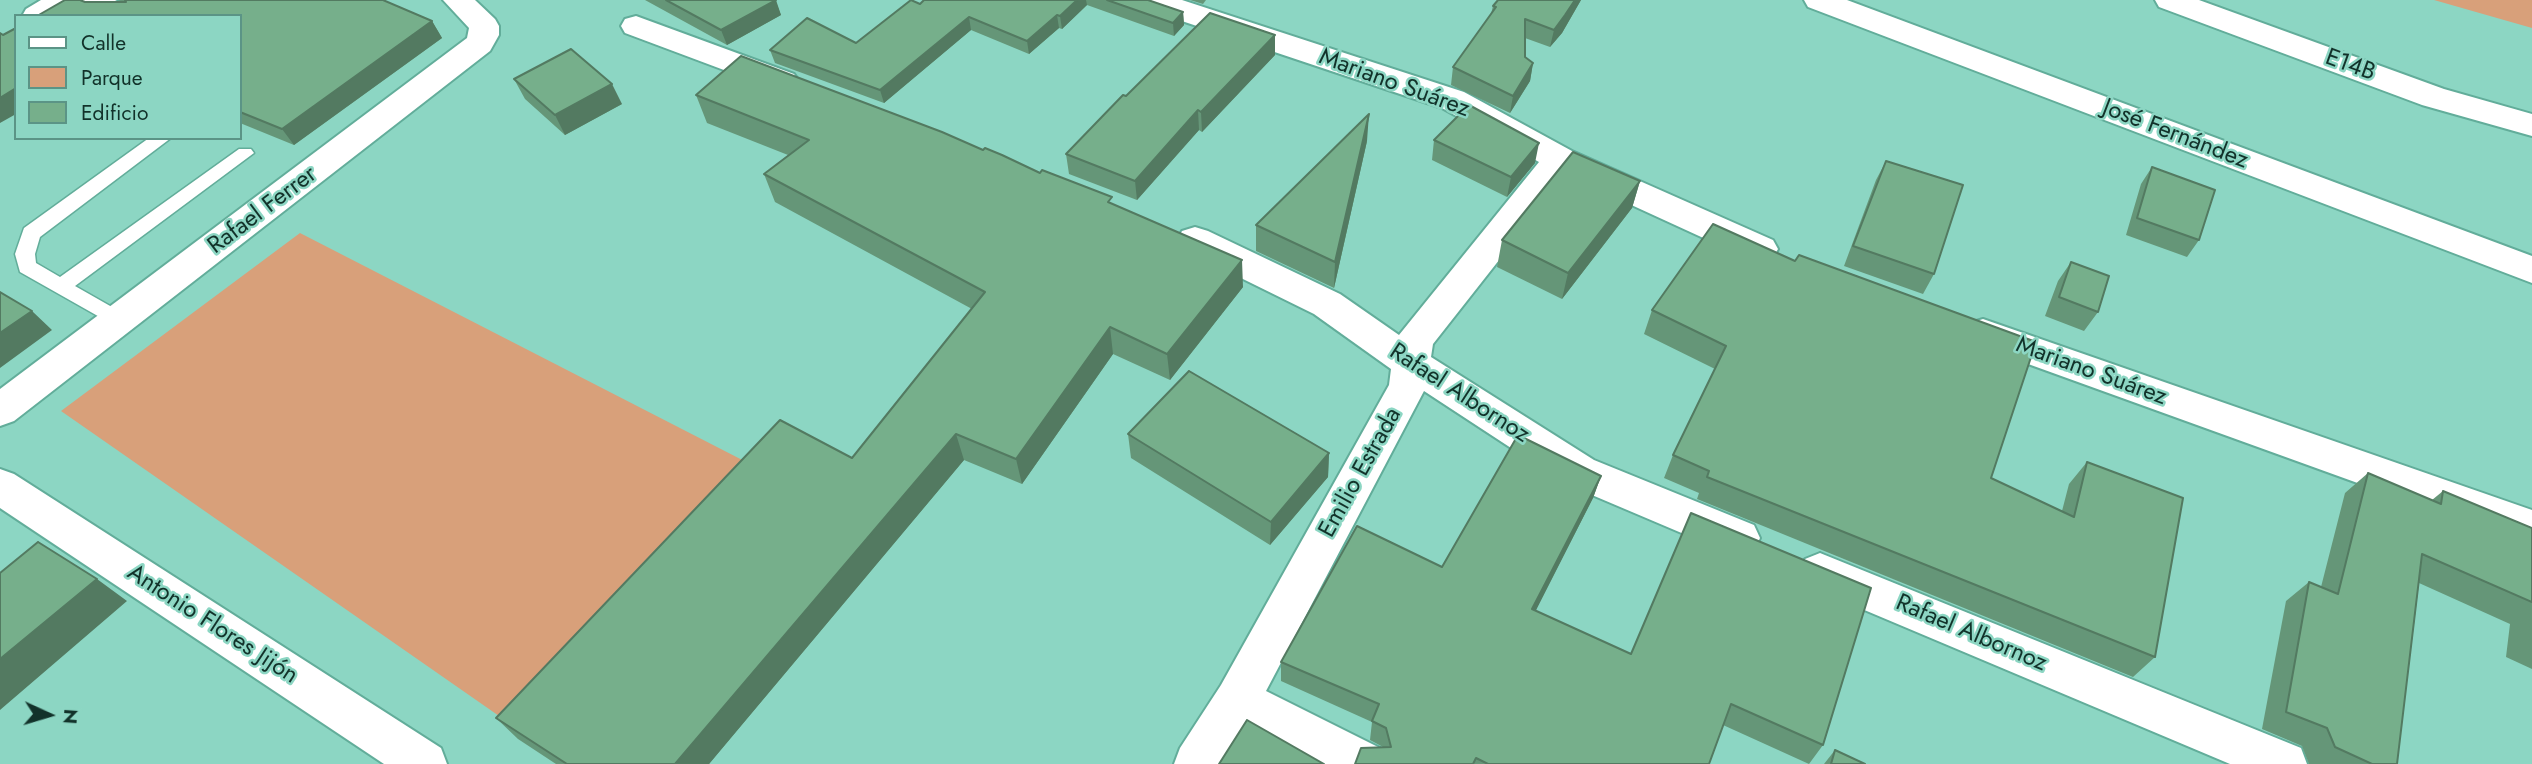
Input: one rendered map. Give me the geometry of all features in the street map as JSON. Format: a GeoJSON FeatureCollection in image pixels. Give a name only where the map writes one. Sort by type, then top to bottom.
{"type":"FeatureCollection","features":[{"type":"Feature","properties":{"kind":"street"},"geometry":{"type":"LineString","coordinates":[[40,14],[62,0]]}},
{"type":"Feature","properties":{"kind":"street"},"geometry":{"type":"LineString","coordinates":[[91,0],[118,14]]}},
{"type":"Feature","properties":{"kind":"street","name":"Rafael Ferrer"},"geometry":{"type":"LineString","coordinates":[[0,410],[479,44],[484,35],[484,26],[458,0]]}},
{"type":"Feature","properties":{"kind":"street","name":"Mariano Suárez"},"geometry":{"type":"LineString","coordinates":[[1151,0],[1453,100],[1560,159],[1794,264]]}},
{"type":"Feature","properties":{"kind":"street","name":"José Fernández"},"geometry":{"type":"LineString","coordinates":[[1819,0],[2532,270]]}},
{"type":"Feature","properties":{"kind":"street","name":"E14B"},"geometry":{"type":"LineString","coordinates":[[2170,0],[2433,97],[2532,125]]}},
{"type":"Feature","properties":{"kind":"street"},"geometry":{"type":"LineString","coordinates":[[636,26],[811,91]]}},
{"type":"Feature","properties":{"kind":"street","name":"Emilio Estrada"},"geometry":{"type":"LineString","coordinates":[[1197,764],[1237,700],[1408,387],[1415,340],[1560,159]]}},
{"type":"Feature","properties":{"kind":"street","name":"Rafael Albornoz"},"geometry":{"type":"LineString","coordinates":[[1163,228],[1327,304],[1412,364],[1580,472],[2284,764]]}},
{"type":"Feature","properties":{"kind":"street","name":"Mariano Suárez"},"geometry":{"type":"LineString","coordinates":[[1950,321],[2532,527]]}},
{"type":"Feature","properties":{"kind":"street","name":"Antonio Flores Jijón"},"geometry":{"type":"LineString","coordinates":[[0,485],[424,764]]}},
{"type":"Feature","properties":{"kind":"street"},"geometry":{"type":"LineString","coordinates":[[1237,700],[1363,764]]}},
{"type":"Feature","properties":{"kind":"lane"},"geometry":{"type":"LineString","coordinates":[[118,320],[27,267],[25,254],[31,233],[159,140]]}},
{"type":"Feature","properties":{"kind":"lane"},"geometry":{"type":"LineString","coordinates":[[62,285],[245,153]]}},
{"type":"Feature","properties":{"kind":"green space"},"geometry":{"type":"Polygon","coordinates":[[[2434,0],[2532,0],[2532,28],[2434,0]]]}},
{"type":"Feature","properties":{"kind":"green space"},"geometry":{"type":"Polygon","coordinates":[[[300,233],[754,466],[512,725],[61,411],[300,233]]]}},
{"type":"Feature","properties":{"kind":"building"},"geometry":{"type":"Polygon","coordinates":[[[65,0],[383,0],[432,21],[282,129],[242,113],[242,14],[40,14],[65,0]]]}},
{"type":"Feature","properties":{"kind":"building"},"geometry":{"type":"Polygon","coordinates":[[[666,0],[776,0],[721,30],[666,0]]]}},
{"type":"Feature","properties":{"kind":"building"},"geometry":{"type":"Polygon","coordinates":[[[911,0],[920,4],[924,0],[1077,0],[1027,41],[969,17],[880,90],[770,50],[807,18],[856,43],[911,0]]]}},
{"type":"Feature","properties":{"kind":"building"},"geometry":{"type":"Polygon","coordinates":[[[1107,0],[1148,0],[1183,12],[1173,23],[1107,0]]]}},
{"type":"Feature","properties":{"kind":"building"},"geometry":{"type":"Polygon","coordinates":[[[1498,0],[1575,0],[1554,30],[1525,19],[1525,57],[1533,63],[1513,96],[1453,67],[1496,7],[1493,6],[1498,0]]]}},
{"type":"Feature","properties":{"kind":"building"},"geometry":{"type":"Polygon","coordinates":[[[1210,13],[1275,35],[1201,112],[1198,110],[1135,181],[1066,154],[1123,95],[1126,96],[1210,13]]]}},
{"type":"Feature","properties":{"kind":"building"},"geometry":{"type":"Polygon","coordinates":[[[14,29],[14,89],[0,98],[0,33],[3,35],[14,29]]]}},
{"type":"Feature","properties":{"kind":"building"},"geometry":{"type":"Polygon","coordinates":[[[571,49],[612,84],[555,115],[514,79],[571,49]]]}},
{"type":"Feature","properties":{"kind":"building"},"geometry":{"type":"Polygon","coordinates":[[[741,56],[983,150],[985,148],[1040,173],[1042,170],[1112,197],[1108,202],[1242,260],[1167,354],[1110,327],[1016,459],[956,434],[675,764],[567,764],[496,718],[780,420],[852,458],[985,292],[764,174],[809,140],[696,95],[741,56]]]}},
{"type":"Feature","properties":{"kind":"building"},"geometry":{"type":"Polygon","coordinates":[[[1469,105],[1539,143],[1511,177],[1434,140],[1469,105]]]}},
{"type":"Feature","properties":{"kind":"building"},"geometry":{"type":"Polygon","coordinates":[[[1369,114],[1335,262],[1256,225],[1369,114]]]}},
{"type":"Feature","properties":{"kind":"building"},"geometry":{"type":"Polygon","coordinates":[[[1573,152],[1640,181],[1568,273],[1502,240],[1573,152]]]}},
{"type":"Feature","properties":{"kind":"building"},"geometry":{"type":"Polygon","coordinates":[[[1886,161],[1963,185],[1934,274],[1853,246],[1886,161]]]}},
{"type":"Feature","properties":{"kind":"building"},"geometry":{"type":"Polygon","coordinates":[[[2152,167],[2215,190],[2199,240],[2137,218],[2152,167]]]}},
{"type":"Feature","properties":{"kind":"building"},"geometry":{"type":"Polygon","coordinates":[[[1713,224],[1795,261],[1799,255],[2036,342],[1991,478],[2074,517],[2087,462],[2183,498],[2155,657],[1707,477],[1709,471],[1673,455],[1726,346],[1652,310],[1713,224]]]}},
{"type":"Feature","properties":{"kind":"building"},"geometry":{"type":"Polygon","coordinates":[[[2071,262],[2109,276],[2098,312],[2059,297],[2071,262]]]}},
{"type":"Feature","properties":{"kind":"building"},"geometry":{"type":"Polygon","coordinates":[[[0,292],[32,311],[0,333],[0,292]]]}},
{"type":"Feature","properties":{"kind":"building"},"geometry":{"type":"Polygon","coordinates":[[[1189,371],[1329,453],[1271,522],[1128,434],[1189,371]]]}},
{"type":"Feature","properties":{"kind":"building"},"geometry":{"type":"Polygon","coordinates":[[[1518,435],[1601,476],[1532,609],[1631,654],[1691,513],[1871,588],[1823,745],[1731,704],[1709,764],[1488,764],[1476,758],[1473,764],[1355,764],[1361,748],[1391,747],[1386,728],[1372,721],[1379,704],[1281,662],[1357,526],[1442,567],[1518,435]]]}},
{"type":"Feature","properties":{"kind":"building"},"geometry":{"type":"Polygon","coordinates":[[[2368,473],[2441,504],[2443,491],[2532,528],[2532,602],[2422,554],[2397,764],[2372,764],[2335,747],[2327,728],[2286,712],[2309,582],[2338,594],[2368,473]]]}},
{"type":"Feature","properties":{"kind":"building"},"geometry":{"type":"Polygon","coordinates":[[[38,542],[97,579],[0,659],[0,573],[38,542]]]}},
{"type":"Feature","properties":{"kind":"building"},"geometry":{"type":"Polygon","coordinates":[[[1247,720],[1324,764],[1219,764],[1247,720]]]}},
{"type":"Feature","properties":{"kind":"building"},"geometry":{"type":"Polygon","coordinates":[[[1835,750],[1865,764],[1831,764],[1835,750]]]}}]}
